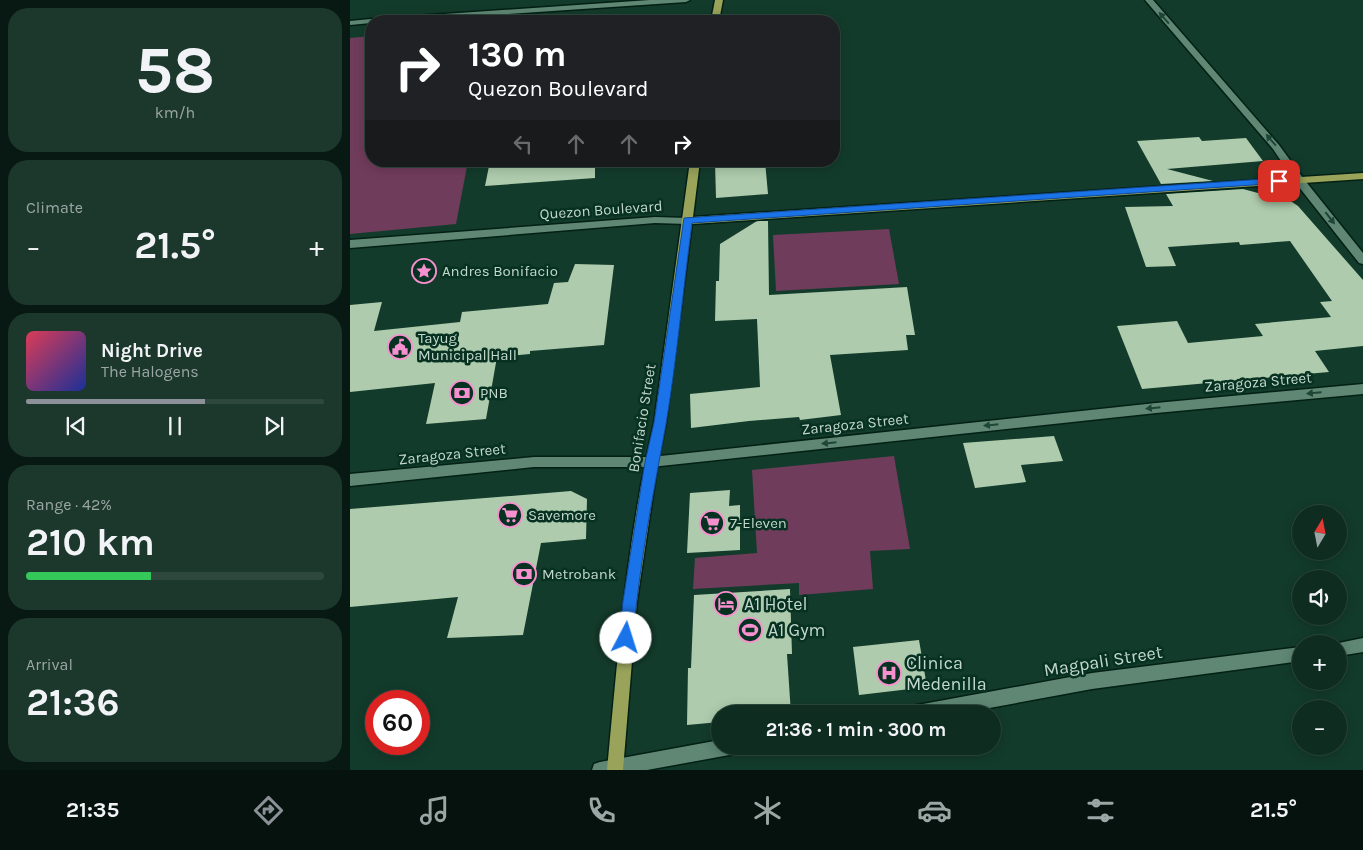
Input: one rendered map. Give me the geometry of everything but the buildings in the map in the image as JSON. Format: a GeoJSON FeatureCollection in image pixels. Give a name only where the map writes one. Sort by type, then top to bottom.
{"type":"FeatureCollection","features":[{"type":"Feature","properties":{"kind":"main road"},"geometry":{"type":"LineString","coordinates":[[716,15],[719,0]]}},
{"type":"Feature","properties":{"kind":"main road","name":"Bonifacio Street"},"geometry":{"type":"LineString","coordinates":[[610,769],[630,601],[651,462],[660,423],[694,167]]}},
{"type":"Feature","properties":{"kind":"main road","name":"Quezon Boulevard"},"geometry":{"type":"LineString","coordinates":[[687,221],[1363,176]]}},
{"type":"Feature","properties":{"kind":"street"},"geometry":{"type":"LineString","coordinates":[[462,15],[686,0]]}},
{"type":"Feature","properties":{"kind":"street"},"geometry":{"type":"LineString","coordinates":[[1149,0],[1276,147],[1299,180],[1363,260]]}},
{"type":"Feature","properties":{"kind":"street"},"geometry":{"type":"LineString","coordinates":[[350,23],[365,22]]}},
{"type":"Feature","properties":{"kind":"street","name":"Quezon Boulevard"},"geometry":{"type":"LineString","coordinates":[[350,244],[655,220],[687,221]]}},
{"type":"Feature","properties":{"kind":"street","name":"Zaragoza Street"},"geometry":{"type":"LineString","coordinates":[[350,480],[534,462],[651,462],[1156,408],[1363,389]]}},
{"type":"Feature","properties":{"kind":"street"},"geometry":{"type":"LineString","coordinates":[[1347,648],[1363,646]]}},
{"type":"Feature","properties":{"kind":"street","name":"Magpali Street"},"geometry":{"type":"LineString","coordinates":[[961,705],[1092,681],[1292,655]]}},
{"type":"Feature","properties":{"kind":"street"},"geometry":{"type":"LineString","coordinates":[[610,769],[711,750]]}},
{"type":"Feature","properties":{"kind":"shaded area"},"geometry":{"type":"Polygon","coordinates":[[[365,37],[365,167],[467,167],[456,224],[350,234],[350,38],[365,37]]]}},
{"type":"Feature","properties":{"kind":"shaded area"},"geometry":{"type":"Polygon","coordinates":[[[889,229],[899,284],[776,291],[773,235],[889,229]]]}},
{"type":"Feature","properties":{"kind":"shaded area"},"geometry":{"type":"Polygon","coordinates":[[[894,456],[910,549],[870,551],[873,589],[799,595],[799,583],[693,589],[695,558],[757,553],[752,470],[894,456]]]}},
{"type":"Feature","properties":{"kind":"place","name":"Andres Bonifacio"},"geometry":{"type":"Point","coordinates":[424,271]}},
{"type":"Feature","properties":{"kind":"place","name":"Tayug Municipal Hall"},"geometry":{"type":"Point","coordinates":[400,347]}},
{"type":"Feature","properties":{"kind":"place","name":"PNB"},"geometry":{"type":"Point","coordinates":[462,393]}},
{"type":"Feature","properties":{"kind":"place","name":"Savemore"},"geometry":{"type":"Point","coordinates":[510,515]}},
{"type":"Feature","properties":{"kind":"place","name":"7-Eleven"},"geometry":{"type":"Point","coordinates":[712,523]}},
{"type":"Feature","properties":{"kind":"place","name":"Metrobank"},"geometry":{"type":"Point","coordinates":[524,574]}},
{"type":"Feature","properties":{"kind":"place","name":"A1 Hotel"},"geometry":{"type":"Point","coordinates":[726,604]}},
{"type":"Feature","properties":{"kind":"place","name":"A1 Gym"},"geometry":{"type":"Point","coordinates":[750,630]}},
{"type":"Feature","properties":{"kind":"place","name":"Clinica Medenilla"},"geometry":{"type":"Point","coordinates":[889,673]}},
{"type":"Feature","properties":{"kind":"route"},"geometry":{"type":"LineString","coordinates":[[626,638],[651,462],[660,423],[687,221],[1279,181]]}}]}
